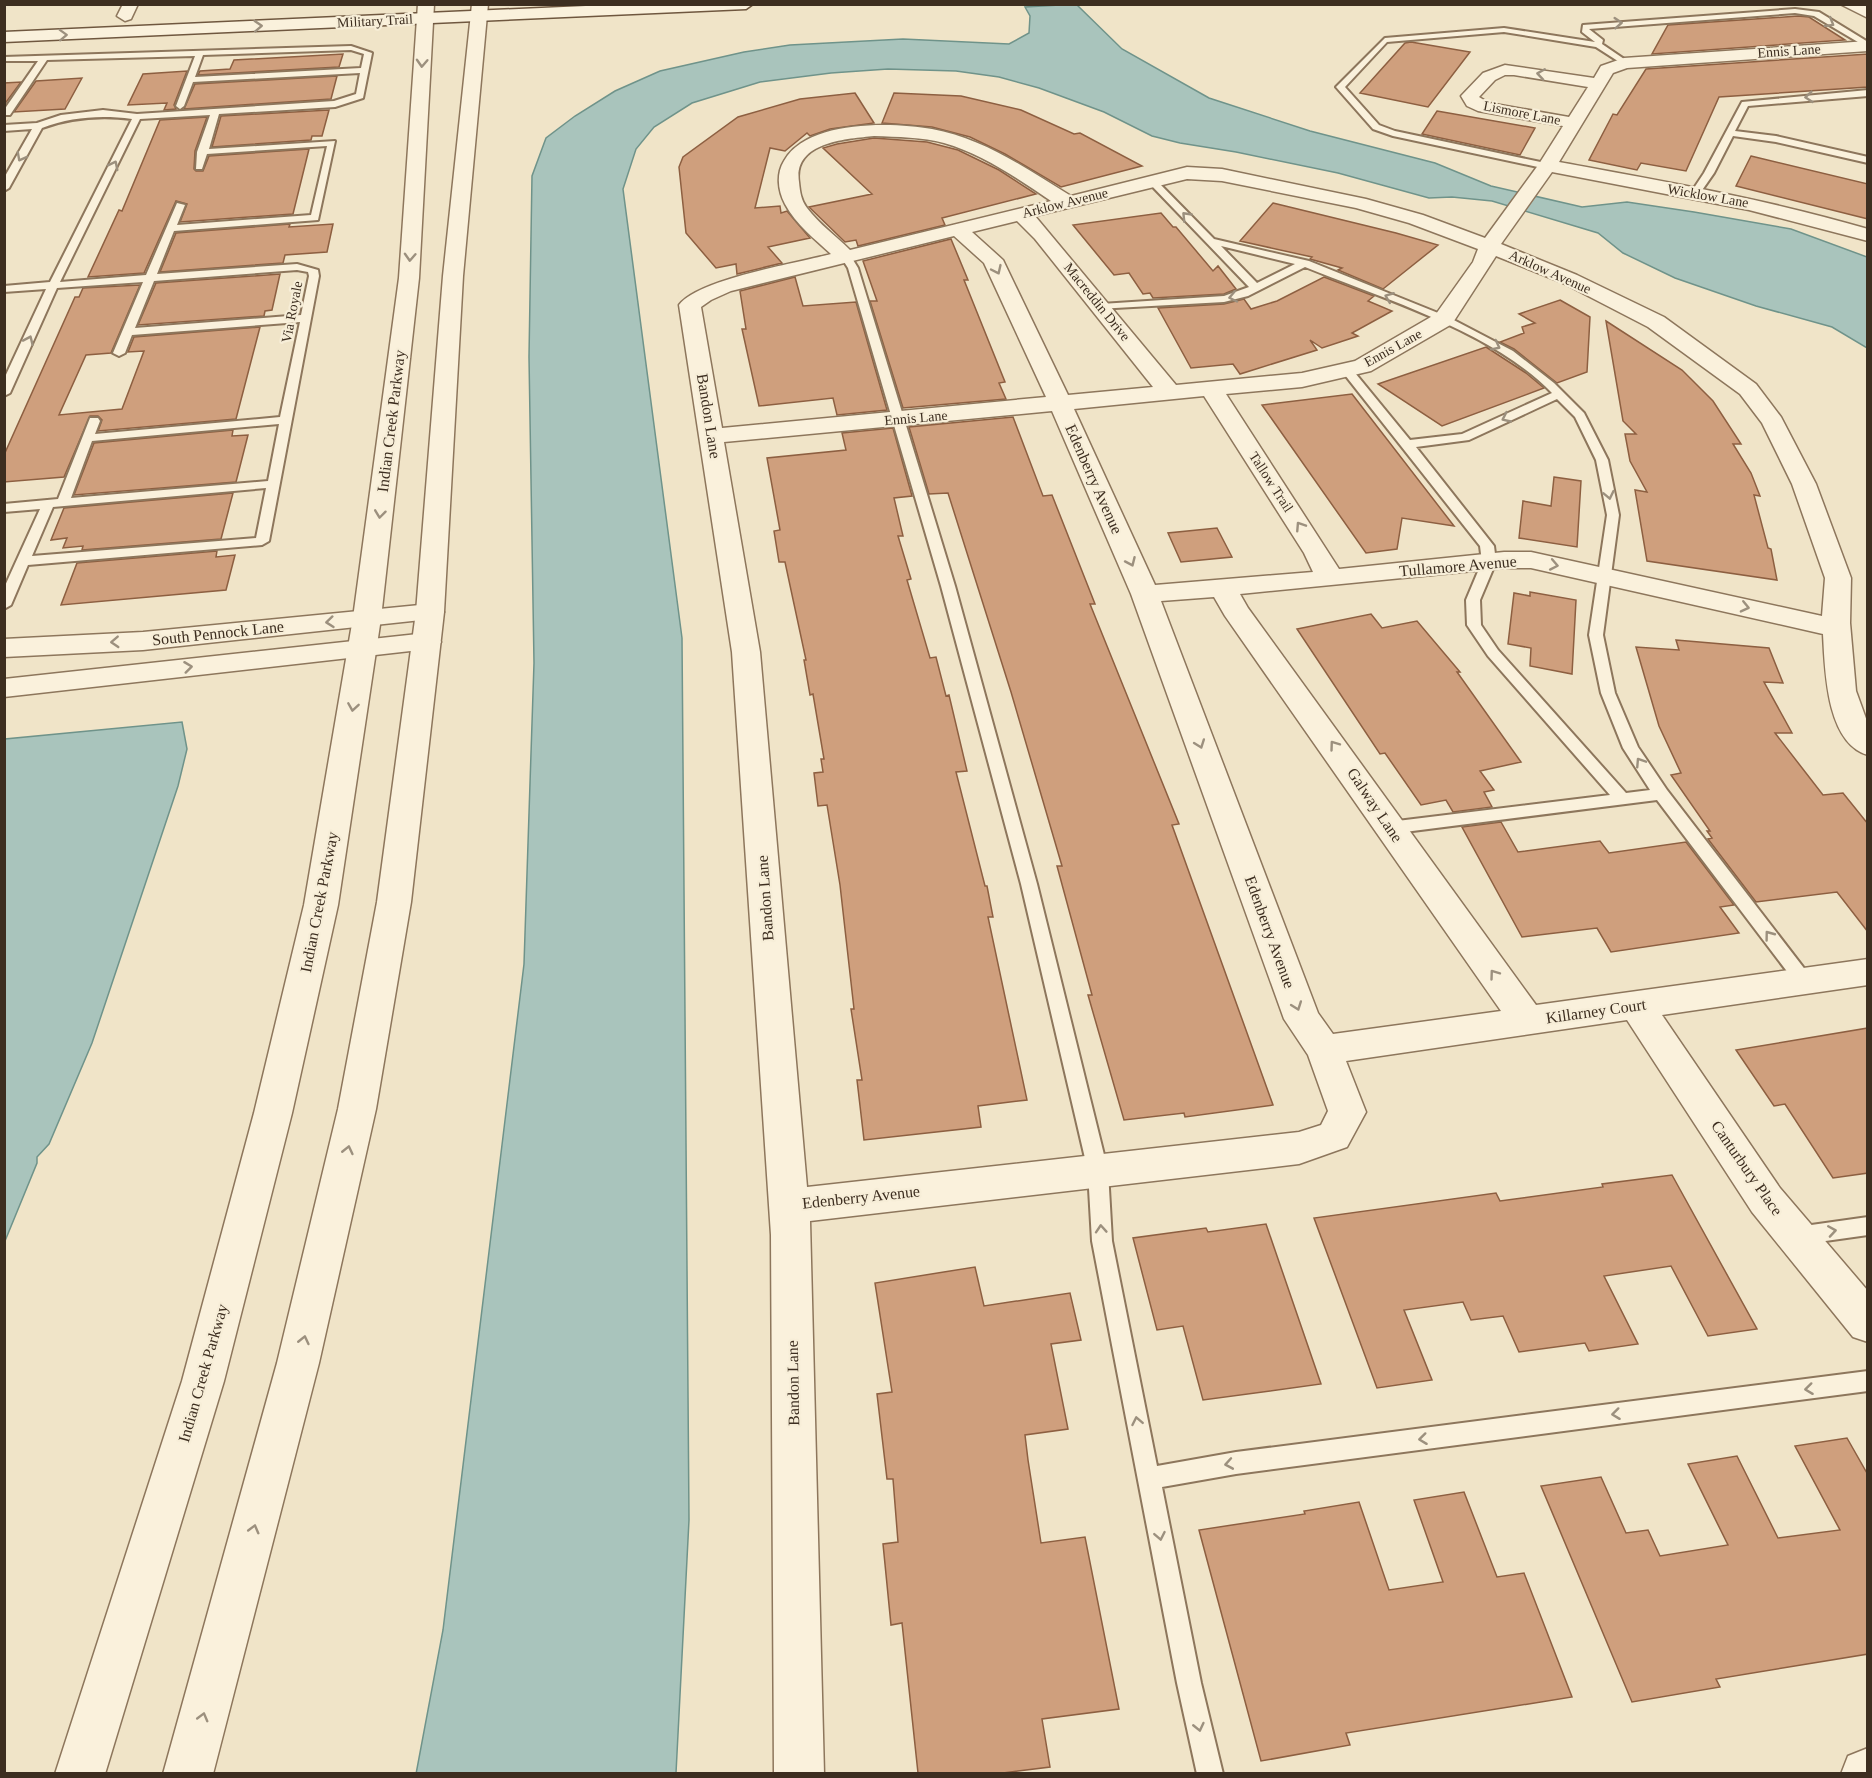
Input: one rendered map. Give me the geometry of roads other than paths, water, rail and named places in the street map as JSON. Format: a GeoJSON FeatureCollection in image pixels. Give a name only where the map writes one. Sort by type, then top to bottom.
{"type":"FeatureCollection","features":[{"type":"Feature","properties":{"kind":"street","name":"Military Trail"},"geometry":{"type":"LineString","coordinates":[[101,17],[136,13],[481,10],[746,4]]}},
{"type":"Feature","properties":{"kind":"street","name":"Military Trail"},"geometry":{"type":"LineString","coordinates":[[4,37],[419,9]]}},
{"type":"Feature","properties":{"kind":"street","name":"Indian Creek Parkway"},"geometry":{"type":"LineString","coordinates":[[80,1773],[203,1381],[273,1113],[321,905],[365,633],[409,278],[419,9]]}},
{"type":"Feature","properties":{"kind":"street"},"geometry":{"type":"LineString","coordinates":[[188,1773],[298,1363],[357,1109],[394,902],[429,627],[453,276],[481,10]]}},
{"type":"Feature","properties":{"kind":"street"},"geometry":{"type":"LineString","coordinates":[[4,21],[35,20]]}},
{"type":"Feature","properties":{"kind":"street","name":"Ennis Lane"},"geometry":{"type":"LineString","coordinates":[[712,436],[1061,405],[1302,380],[1363,366],[1444,319],[1484,262],[1489,246],[1546,166],[1607,70],[1624,63],[1867,46]]}},
{"type":"Feature","properties":{"kind":"street","name":"Lismore Lane"},"geometry":{"type":"LineString","coordinates":[[1574,123],[1484,107],[1473,102],[1470,96],[1493,72],[1500,70],[1514,70],[1599,84]]}},
{"type":"Feature","properties":{"kind":"street"},"geometry":{"type":"LineString","coordinates":[[846,257],[803,216],[791,197],[787,174],[789,162],[801,151],[816,142],[842,134],[896,130],[920,132],[950,139],[1004,163],[1067,202]]}},
{"type":"Feature","properties":{"kind":"street","name":"Wicklow Lane"},"geometry":{"type":"LineString","coordinates":[[1546,166],[1752,203],[1815,218],[1868,235]]}},
{"type":"Feature","properties":{"kind":"street","name":"Arklow Avenue"},"geometry":{"type":"LineString","coordinates":[[957,230],[1187,173],[1222,175],[1359,203],[1416,219],[1570,279],[1656,322],[1748,389],[1773,422],[1804,484],[1838,578],[1836,628],[1841,691],[1854,728],[1868,745]]}},
{"type":"Feature","properties":{"kind":"street","name":"Macreddin Drive"},"geometry":{"type":"LineString","coordinates":[[1022,214],[1170,393]]}},
{"type":"Feature","properties":{"kind":"street","name":"Bandon Lane"},"geometry":{"type":"LineString","coordinates":[[800,1773],[789,1206],[746,652],[690,305],[703,295],[724,287],[957,230]]}},
{"type":"Feature","properties":{"kind":"street","name":"Edenberry Avenue"},"geometry":{"type":"LineString","coordinates":[[789,1206],[1299,1148],[1334,1136],[1347,1112],[1324,1050],[1302,1019],[1145,594],[1061,405],[993,260],[957,230]]}},
{"type":"Feature","properties":{"kind":"street","name":"Tallow Trail"},"geometry":{"type":"LineString","coordinates":[[1211,389],[1317,553],[1329,576]]}},
{"type":"Feature","properties":{"kind":"street","name":"Tullamore Avenue"},"geometry":{"type":"LineString","coordinates":[[1145,594],[1531,560],[1836,628]]}},
{"type":"Feature","properties":{"kind":"street","name":"Galway Lane"},"geometry":{"type":"LineString","coordinates":[[1223,588],[1235,610],[1337,749],[1389,828],[1528,1021]]}},
{"type":"Feature","properties":{"kind":"street","name":"South Pennock Lane"},"geometry":{"type":"LineString","coordinates":[[4,648],[365,633],[429,627]]}},
{"type":"Feature","properties":{"kind":"street","name":"South Pennock Lane"},"geometry":{"type":"LineString","coordinates":[[4,688],[365,633]]}},
{"type":"Feature","properties":{"kind":"street","name":"Killarney Court"},"geometry":{"type":"LineString","coordinates":[[1324,1050],[1868,972]]}},
{"type":"Feature","properties":{"kind":"street","name":"Canturbury Place"},"geometry":{"type":"LineString","coordinates":[[1636,1005],[1766,1200],[1868,1323]]}},
{"type":"Feature","properties":{"kind":"lane"},"geometry":{"type":"LineString","coordinates":[[1598,45],[1600,42],[1585,30],[1586,27],[1795,11],[1816,14],[1867,46]]}},
{"type":"Feature","properties":{"kind":"lane"},"geometry":{"type":"LineString","coordinates":[[1546,166],[1393,133],[1376,127],[1340,87],[1385,40],[1504,30],[1598,45],[1624,63]]}},
{"type":"Feature","properties":{"kind":"lane"},"geometry":{"type":"LineString","coordinates":[[4,59],[351,48],[368,53],[360,96],[335,104],[137,117],[103,113],[61,118],[38,126],[4,128]]}},
{"type":"Feature","properties":{"kind":"lane"},"geometry":{"type":"LineString","coordinates":[[180,106],[192,80],[200,53]]}},
{"type":"Feature","properties":{"kind":"lane"},"geometry":{"type":"LineString","coordinates":[[7,112],[44,58]]}},
{"type":"Feature","properties":{"kind":"lane"},"geometry":{"type":"LineString","coordinates":[[192,80],[366,70]]}},
{"type":"Feature","properties":{"kind":"lane"},"geometry":{"type":"LineString","coordinates":[[4,93],[21,92]]}},
{"type":"Feature","properties":{"kind":"lane"},"geometry":{"type":"LineString","coordinates":[[1695,194],[1709,173],[1745,104],[1868,93]]}},
{"type":"Feature","properties":{"kind":"lane"},"geometry":{"type":"LineString","coordinates":[[1853,94],[1868,103]]}},
{"type":"Feature","properties":{"kind":"lane"},"geometry":{"type":"LineString","coordinates":[[199,167],[215,112]]}},
{"type":"Feature","properties":{"kind":"lane"},"geometry":{"type":"LineString","coordinates":[[4,393],[54,284],[137,117]]}},
{"type":"Feature","properties":{"kind":"lane"},"geometry":{"type":"LineString","coordinates":[[4,188],[38,126]]}},
{"type":"Feature","properties":{"kind":"lane"},"geometry":{"type":"LineString","coordinates":[[1730,133],[1776,140],[1868,160]]}},
{"type":"Feature","properties":{"kind":"lane"},"geometry":{"type":"LineString","coordinates":[[171,228],[315,218],[332,143],[202,152]]}},
{"type":"Feature","properties":{"kind":"lane"},"geometry":{"type":"LineString","coordinates":[[1153,182],[1256,288]]}},
{"type":"Feature","properties":{"kind":"lane"},"geometry":{"type":"LineString","coordinates":[[119,353],[180,205]]}},
{"type":"Feature","properties":{"kind":"lane"},"geometry":{"type":"LineString","coordinates":[[1211,241],[1305,264],[1444,319],[1509,353],[1560,394],[1580,416],[1602,460],[1614,515],[1596,635],[1608,693],[1630,748],[1661,794],[1804,981]]}},
{"type":"Feature","properties":{"kind":"lane"},"geometry":{"type":"LineString","coordinates":[[846,257],[853,268],[948,586],[1029,884],[1098,1171],[1102,1241],[1189,1683],[1210,1773]]}},
{"type":"Feature","properties":{"kind":"lane"},"geometry":{"type":"LineString","coordinates":[[1101,307],[1224,299],[1244,294],[1305,264]]}},
{"type":"Feature","properties":{"kind":"lane","name":"Via Royale"},"geometry":{"type":"LineString","coordinates":[[4,289],[297,267],[313,270],[314,276],[262,541],[23,561]]}},
{"type":"Feature","properties":{"kind":"lane"},"geometry":{"type":"LineString","coordinates":[[127,332],[306,318]]}},
{"type":"Feature","properties":{"kind":"lane"},"geometry":{"type":"LineString","coordinates":[[1347,370],[1486,546],[1489,562],[1473,600],[1474,625],[1493,653],[1623,799]]}},
{"type":"Feature","properties":{"kind":"lane"},"geometry":{"type":"LineString","coordinates":[[1407,444],[1465,437],[1560,394]]}},
{"type":"Feature","properties":{"kind":"lane"},"geometry":{"type":"LineString","coordinates":[[88,438],[286,420]]}},
{"type":"Feature","properties":{"kind":"lane"},"geometry":{"type":"LineString","coordinates":[[63,503],[94,421]]}},
{"type":"Feature","properties":{"kind":"lane"},"geometry":{"type":"LineString","coordinates":[[4,508],[274,484]]}},
{"type":"Feature","properties":{"kind":"lane"},"geometry":{"type":"LineString","coordinates":[[4,605],[48,504]]}},
{"type":"Feature","properties":{"kind":"lane"},"geometry":{"type":"LineString","coordinates":[[1389,828],[1661,794]]}},
{"type":"Feature","properties":{"kind":"lane"},"geometry":{"type":"LineString","coordinates":[[1796,1237],[1868,1226]]}},
{"type":"Feature","properties":{"kind":"lane"},"geometry":{"type":"LineString","coordinates":[[1149,1478],[1236,1463],[1868,1381]]}},
{"type":"Feature","properties":{"kind":"water"},"geometry":{"type":"Polygon","coordinates":[[[1077,5],[1122,49],[1209,98],[1310,131],[1435,163],[1491,186],[1582,207],[1627,202],[1791,229],[1867,257],[1867,348],[1832,327],[1756,306],[1675,278],[1623,253],[1598,233],[1492,201],[1452,197],[1429,198],[1338,173],[1152,136],[1104,112],[1039,88],[999,77],[956,71],[888,69],[760,82],[692,103],[654,127],[636,149],[623,189],[682,638],[689,1520],[676,1773],[416,1774],[443,1630],[524,964],[534,663],[529,357],[532,176],[546,138],[575,116],[615,91],[660,71],[744,52],[790,45],[903,39],[1009,44],[1029,33],[1030,16],[1025,7],[1077,5]]]}},
{"type":"Feature","properties":{"kind":"water"},"geometry":{"type":"Polygon","coordinates":[[[182,722],[187,749],[178,786],[92,1043],[49,1144],[37,1157],[37,1163],[5,1241],[5,739],[182,722]]]}}]}
